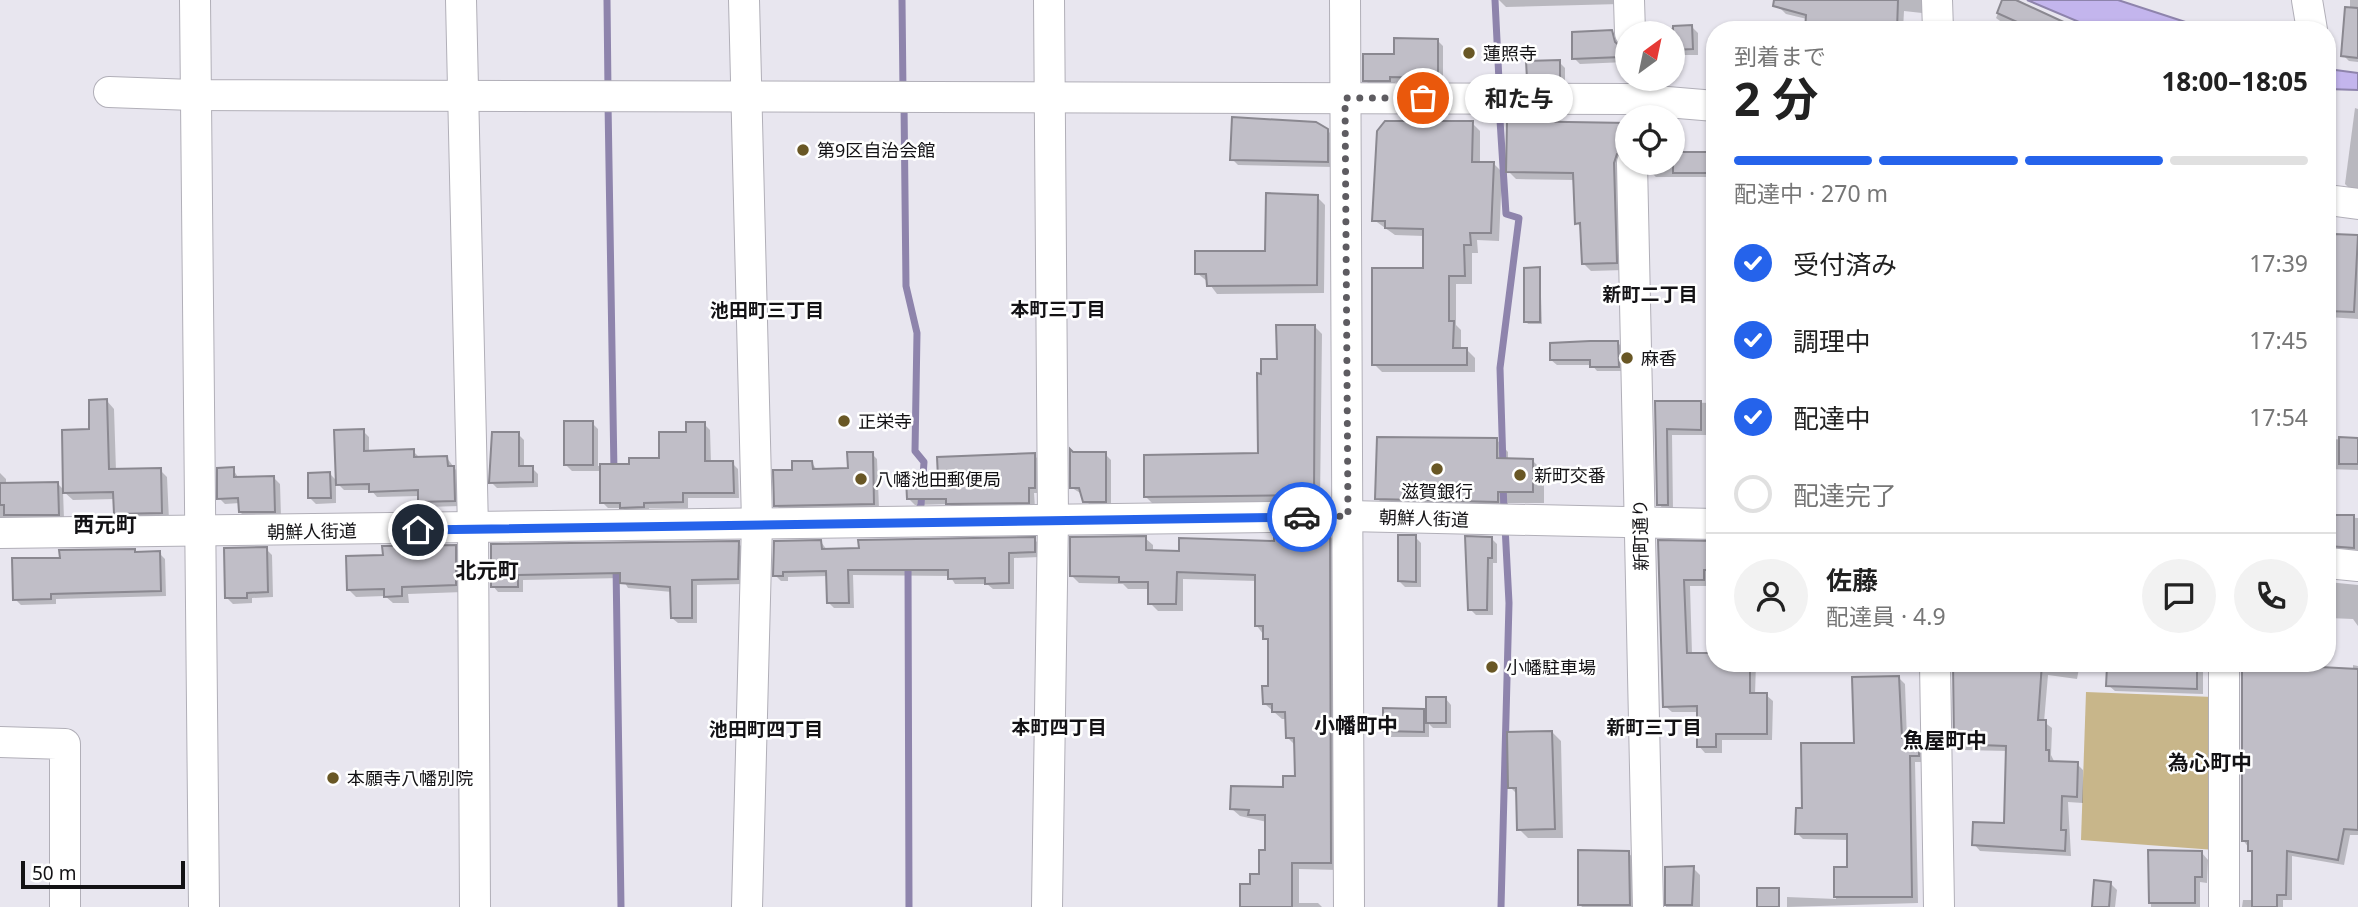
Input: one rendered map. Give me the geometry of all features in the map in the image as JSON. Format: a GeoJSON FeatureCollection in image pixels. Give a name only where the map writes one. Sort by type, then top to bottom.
{"type":"FeatureCollection","features":[{"type":"Feature","properties":{"kind":"street"},"geometry":{"type":"LineString","coordinates":[[195,0],[204,907]]}},
{"type":"Feature","properties":{"kind":"street"},"geometry":{"type":"LineString","coordinates":[[461,0],[472,529],[475,907]]}},
{"type":"Feature","properties":{"kind":"street"},"geometry":{"type":"LineString","coordinates":[[744,0],[744,96],[757,522],[747,907]]}},
{"type":"Feature","properties":{"kind":"street"},"geometry":{"type":"LineString","coordinates":[[1047,907],[1053,519],[1049,0]]}},
{"type":"Feature","properties":{"kind":"street"},"geometry":{"type":"LineString","coordinates":[[1345,0],[1349,907]]}},
{"type":"Feature","properties":{"kind":"street"},"geometry":{"type":"LineString","coordinates":[[1629,0],[1630,21]]}},
{"type":"Feature","properties":{"kind":"street"},"geometry":{"type":"LineString","coordinates":[[1937,0],[1938,21]]}},
{"type":"Feature","properties":{"kind":"street"},"geometry":{"type":"LineString","coordinates":[[2307,0],[2310,21]]}},
{"type":"Feature","properties":{"kind":"street"},"geometry":{"type":"LineString","coordinates":[[109,92],[1631,98],[1706,105]]}},
{"type":"Feature","properties":{"kind":"street","name":"新町通り"},"geometry":{"type":"LineString","coordinates":[[1632,175],[1648,907]]}},
{"type":"Feature","properties":{"kind":"street","name":"朝鮮人街道"},"geometry":{"type":"LineString","coordinates":[[0,533],[1348,516],[1640,525],[1706,524]]}},
{"type":"Feature","properties":{"kind":"street"},"geometry":{"type":"LineString","coordinates":[[2336,564],[2358,566]]}},
{"type":"Feature","properties":{"kind":"street"},"geometry":{"type":"LineString","coordinates":[[1935,672],[1939,907]]}},
{"type":"Feature","properties":{"kind":"street"},"geometry":{"type":"LineString","coordinates":[[2224,672],[2224,907]]}},
{"type":"Feature","properties":{"kind":"street"},"geometry":{"type":"LineString","coordinates":[[0,742],[65,744],[65,907]]}},
{"type":"Feature","properties":{"kind":"shaded area"},"geometry":{"type":"Polygon","coordinates":[[[2027,0],[2118,0],[2182,21],[2077,21],[2027,0]]]}},
{"type":"Feature","properties":{"kind":"shaded area"},"geometry":{"type":"Polygon","coordinates":[[[2336,70],[2358,73],[2358,90],[2336,89],[2336,70]]]}},
{"type":"Feature","properties":{"kind":"shaded area"},"geometry":{"type":"Polygon","coordinates":[[[2086,692],[2213,697],[2215,850],[2081,840],[2086,692]]]}},
{"type":"Feature","properties":{"kind":"building"},"geometry":{"type":"Polygon","coordinates":[[[1774,0],[1898,0],[1897,21],[1806,21],[1806,15],[1773,6],[1774,0]]]}},
{"type":"Feature","properties":{"kind":"building"},"geometry":{"type":"Polygon","coordinates":[[[2002,0],[2016,0],[2062,21],[2015,21],[1997,13],[2002,0]]]}},
{"type":"Feature","properties":{"kind":"building"},"geometry":{"type":"Polygon","coordinates":[[[2345,7],[2358,8],[2358,58],[2341,56],[2345,7]]]}},
{"type":"Feature","properties":{"kind":"building"},"geometry":{"type":"Polygon","coordinates":[[[1685,25],[1692,25],[1693,49],[1685,49],[1685,25]]]}},
{"type":"Feature","properties":{"kind":"building"},"geometry":{"type":"Polygon","coordinates":[[[1612,30],[1615,57],[1572,59],[1572,32],[1612,30]]]}},
{"type":"Feature","properties":{"kind":"building"},"geometry":{"type":"Polygon","coordinates":[[[1394,38],[1438,39],[1438,78],[1390,77],[1390,81],[1363,81],[1363,54],[1394,54],[1394,38]]]}},
{"type":"Feature","properties":{"kind":"building"},"geometry":{"type":"Polygon","coordinates":[[[1560,60],[1560,78],[1527,79],[1526,61],[1560,60]]]}},
{"type":"Feature","properties":{"kind":"building"},"geometry":{"type":"Polygon","coordinates":[[[1232,117],[1316,122],[1328,129],[1328,162],[1230,160],[1232,117]]]}},
{"type":"Feature","properties":{"kind":"building"},"geometry":{"type":"Polygon","coordinates":[[[1385,121],[1473,121],[1472,162],[1494,162],[1491,233],[1470,233],[1471,245],[1464,245],[1465,276],[1449,276],[1449,321],[1454,321],[1453,348],[1467,348],[1467,365],[1372,365],[1372,268],[1423,268],[1423,229],[1385,228],[1385,221],[1372,221],[1377,131],[1385,121]]]}},
{"type":"Feature","properties":{"kind":"building"},"geometry":{"type":"Polygon","coordinates":[[[1507,121],[1615,123],[1617,263],[1582,264],[1580,223],[1575,224],[1573,173],[1506,172],[1507,121]]]}},
{"type":"Feature","properties":{"kind":"building"},"geometry":{"type":"Polygon","coordinates":[[[1685,152],[1706,152],[1706,173],[1685,173],[1685,152]]]}},
{"type":"Feature","properties":{"kind":"building"},"geometry":{"type":"Polygon","coordinates":[[[1266,193],[1318,195],[1317,285],[1207,286],[1206,274],[1195,274],[1195,251],[1265,251],[1266,193]]]}},
{"type":"Feature","properties":{"kind":"building"},"geometry":{"type":"Polygon","coordinates":[[[2336,234],[2358,235],[2354,312],[2336,311],[2336,234]]]}},
{"type":"Feature","properties":{"kind":"building"},"geometry":{"type":"Polygon","coordinates":[[[1540,267],[1540,322],[1524,322],[1524,268],[1540,267]]]}},
{"type":"Feature","properties":{"kind":"building"},"geometry":{"type":"Polygon","coordinates":[[[1276,325],[1315,325],[1314,495],[1144,497],[1144,455],[1258,453],[1257,373],[1261,374],[1261,359],[1277,359],[1276,325]]]}},
{"type":"Feature","properties":{"kind":"building"},"geometry":{"type":"Polygon","coordinates":[[[1618,341],[1619,367],[1590,367],[1590,360],[1550,360],[1550,343],[1618,341]]]}},
{"type":"Feature","properties":{"kind":"building"},"geometry":{"type":"Polygon","coordinates":[[[107,399],[109,469],[161,468],[162,513],[114,514],[113,492],[63,493],[62,430],[89,429],[89,400],[107,399]]]}},
{"type":"Feature","properties":{"kind":"building"},"geometry":{"type":"Polygon","coordinates":[[[1655,401],[1701,401],[1701,430],[1667,429],[1668,505],[1657,505],[1655,401]]]}},
{"type":"Feature","properties":{"kind":"building"},"geometry":{"type":"Polygon","coordinates":[[[564,421],[593,421],[593,465],[564,465],[564,421]]]}},
{"type":"Feature","properties":{"kind":"building"},"geometry":{"type":"Polygon","coordinates":[[[686,422],[705,422],[705,461],[733,461],[734,493],[683,493],[683,502],[644,503],[644,507],[620,508],[620,503],[600,503],[600,464],[629,464],[629,458],[659,458],[659,432],[686,432],[686,422]]]}},
{"type":"Feature","properties":{"kind":"building"},"geometry":{"type":"Polygon","coordinates":[[[364,429],[364,451],[414,449],[414,457],[447,456],[448,466],[454,466],[455,501],[418,502],[418,490],[369,492],[369,484],[336,485],[334,430],[364,429]]]}},
{"type":"Feature","properties":{"kind":"building"},"geometry":{"type":"Polygon","coordinates":[[[492,432],[519,432],[519,466],[533,466],[533,482],[489,483],[492,432]]]}},
{"type":"Feature","properties":{"kind":"building","name":"滋賀銀行"},"geometry":{"type":"Polygon","coordinates":[[[1377,437],[1497,438],[1497,458],[1533,459],[1533,492],[1498,492],[1498,502],[1375,499],[1377,437]]]}},
{"type":"Feature","properties":{"kind":"building"},"geometry":{"type":"Polygon","coordinates":[[[2339,437],[2358,438],[2358,464],[2339,464],[2339,437]]]}},
{"type":"Feature","properties":{"kind":"building"},"geometry":{"type":"Polygon","coordinates":[[[1070,449],[1073,452],[1106,452],[1106,502],[1083,502],[1079,488],[1070,488],[1070,449]]]}},
{"type":"Feature","properties":{"kind":"building"},"geometry":{"type":"Polygon","coordinates":[[[847,452],[873,452],[874,504],[774,506],[773,470],[792,470],[792,461],[812,461],[813,469],[848,468],[847,452]]]}},
{"type":"Feature","properties":{"kind":"building"},"geometry":{"type":"Polygon","coordinates":[[[1035,453],[1035,488],[1029,488],[1029,503],[946,504],[946,499],[907,499],[906,478],[938,478],[937,457],[1035,453]]]}},
{"type":"Feature","properties":{"kind":"building"},"geometry":{"type":"Polygon","coordinates":[[[234,467],[234,477],[274,476],[275,512],[239,512],[238,498],[217,499],[217,468],[234,467]]]}},
{"type":"Feature","properties":{"kind":"building"},"geometry":{"type":"Polygon","coordinates":[[[330,472],[331,498],[308,498],[308,473],[330,472]]]}},
{"type":"Feature","properties":{"kind":"building"},"geometry":{"type":"Polygon","coordinates":[[[58,482],[59,515],[4,515],[4,505],[0,505],[0,483],[58,482]]]}},
{"type":"Feature","properties":{"kind":"building"},"geometry":{"type":"Polygon","coordinates":[[[2336,515],[2354,515],[2354,548],[2336,547],[2336,515]]]}},
{"type":"Feature","properties":{"kind":"building"},"geometry":{"type":"Polygon","coordinates":[[[1274,534],[1330,534],[1331,863],[1292,863],[1292,907],[1240,907],[1240,884],[1250,884],[1250,874],[1259,874],[1259,850],[1265,850],[1265,815],[1248,815],[1249,810],[1230,809],[1231,786],[1283,787],[1283,776],[1295,776],[1294,738],[1286,738],[1285,712],[1272,712],[1272,704],[1263,704],[1262,686],[1268,686],[1268,639],[1263,639],[1263,626],[1255,626],[1255,575],[1177,572],[1176,604],[1148,604],[1148,582],[1119,582],[1119,577],[1070,576],[1070,537],[1146,536],[1146,550],[1179,551],[1179,538],[1274,541],[1274,534]]]}},
{"type":"Feature","properties":{"kind":"building"},"geometry":{"type":"Polygon","coordinates":[[[1398,535],[1416,535],[1416,582],[1398,581],[1398,535]]]}},
{"type":"Feature","properties":{"kind":"building"},"geometry":{"type":"Polygon","coordinates":[[[1465,536],[1492,537],[1492,558],[1488,558],[1487,610],[1468,610],[1465,536]]]}},
{"type":"Feature","properties":{"kind":"building"},"geometry":{"type":"Polygon","coordinates":[[[1035,537],[1035,552],[1009,553],[1009,583],[985,584],[985,578],[948,579],[948,570],[848,570],[849,603],[827,603],[826,571],[783,572],[783,576],[773,576],[774,541],[821,540],[822,549],[859,548],[858,540],[1035,537]]]}},
{"type":"Feature","properties":{"kind":"building"},"geometry":{"type":"Polygon","coordinates":[[[1658,540],[1706,541],[1704,580],[1684,580],[1687,653],[1706,653],[1706,672],[1750,672],[1750,693],[1767,693],[1767,734],[1716,734],[1716,747],[1697,747],[1697,706],[1663,707],[1658,540]]]}},
{"type":"Feature","properties":{"kind":"building"},"geometry":{"type":"Polygon","coordinates":[[[739,541],[738,579],[692,580],[692,618],[671,618],[670,587],[620,583],[620,573],[518,575],[518,587],[491,587],[491,544],[739,541]]]}},
{"type":"Feature","properties":{"kind":"building"},"geometry":{"type":"Polygon","coordinates":[[[456,545],[456,585],[402,587],[402,596],[384,597],[384,589],[347,590],[346,556],[383,555],[382,546],[456,545]]]}},
{"type":"Feature","properties":{"kind":"building"},"geometry":{"type":"Polygon","coordinates":[[[267,547],[268,592],[247,593],[247,598],[225,598],[224,548],[267,547]]]}},
{"type":"Feature","properties":{"kind":"building"},"geometry":{"type":"Polygon","coordinates":[[[135,549],[135,552],[160,551],[161,591],[51,594],[51,599],[13,600],[12,558],[60,558],[59,550],[135,549]]]}},
{"type":"Feature","properties":{"kind":"building"},"geometry":{"type":"Polygon","coordinates":[[[2336,668],[2358,669],[2358,830],[2344,829],[2338,860],[2287,851],[2286,895],[2277,895],[2277,907],[2252,907],[2252,851],[2248,851],[2248,841],[2242,841],[2242,672],[2336,672],[2336,668]]]}},
{"type":"Feature","properties":{"kind":"building"},"geometry":{"type":"Polygon","coordinates":[[[1953,672],[2041,672],[2038,720],[2046,720],[2046,750],[2049,750],[2049,761],[2078,762],[2077,797],[2062,796],[2061,830],[2066,830],[2065,851],[1972,845],[1973,822],[2004,823],[2006,746],[1954,744],[1953,672]]]}},
{"type":"Feature","properties":{"kind":"building"},"geometry":{"type":"Polygon","coordinates":[[[2107,672],[2197,672],[2197,689],[2106,686],[2107,672]]]}},
{"type":"Feature","properties":{"kind":"building"},"geometry":{"type":"Polygon","coordinates":[[[1899,676],[1902,738],[1919,738],[1919,756],[1910,756],[1912,897],[1834,897],[1834,867],[1847,867],[1847,834],[1795,834],[1796,808],[1802,808],[1801,743],[1854,743],[1852,677],[1899,676]]]}},
{"type":"Feature","properties":{"kind":"building"},"geometry":{"type":"Polygon","coordinates":[[[1426,697],[1446,697],[1446,723],[1426,723],[1426,697]]]}},
{"type":"Feature","properties":{"kind":"building"},"geometry":{"type":"Polygon","coordinates":[[[1383,708],[1424,709],[1424,732],[1383,731],[1383,708]]]}},
{"type":"Feature","properties":{"kind":"building"},"geometry":{"type":"Polygon","coordinates":[[[1552,731],[1555,829],[1517,830],[1516,788],[1508,788],[1507,732],[1552,731]]]}},
{"type":"Feature","properties":{"kind":"building"},"geometry":{"type":"Polygon","coordinates":[[[1578,850],[1629,851],[1630,905],[1578,905],[1578,850]]]}},
{"type":"Feature","properties":{"kind":"building"},"geometry":{"type":"Polygon","coordinates":[[[2148,850],[2202,851],[2202,877],[2195,877],[2195,903],[2149,903],[2148,850]]]}},
{"type":"Feature","properties":{"kind":"building"},"geometry":{"type":"Polygon","coordinates":[[[1694,866],[1692,905],[1665,905],[1665,867],[1694,866]]]}},
{"type":"Feature","properties":{"kind":"building"},"geometry":{"type":"Polygon","coordinates":[[[2094,880],[2111,882],[2109,907],[2092,907],[2094,880]]]}},
{"type":"Feature","properties":{"kind":"building"},"geometry":{"type":"Polygon","coordinates":[[[1757,888],[1779,888],[1779,907],[1757,907],[1757,888]]]}},
{"type":"Feature","properties":{"kind":"waterway"},"geometry":{"type":"LineString","coordinates":[[607,0],[608,91]]}},
{"type":"Feature","properties":{"kind":"waterway"},"geometry":{"type":"LineString","coordinates":[[902,0],[903,92]]}},
{"type":"Feature","properties":{"kind":"waterway"},"geometry":{"type":"LineString","coordinates":[[1495,0],[1499,81]]}},
{"type":"Feature","properties":{"kind":"waterway"},"geometry":{"type":"LineString","coordinates":[[608,103],[614,472]]}},
{"type":"Feature","properties":{"kind":"waterway"},"geometry":{"type":"LineString","coordinates":[[904,104],[906,286],[917,333],[915,451],[924,462],[921,505],[916,513]]}},
{"type":"Feature","properties":{"kind":"waterway"},"geometry":{"type":"LineString","coordinates":[[1500,120],[1506,214],[1519,218],[1500,368],[1503,466]]}},
{"type":"Feature","properties":{"kind":"waterway"},"geometry":{"type":"LineString","coordinates":[[1503,484],[1504,511]]}},
{"type":"Feature","properties":{"kind":"waterway"},"geometry":{"type":"LineString","coordinates":[[1501,907],[1509,603],[1505,526]]}},
{"type":"Feature","properties":{"kind":"waterway"},"geometry":{"type":"LineString","coordinates":[[908,561],[909,907]]}},
{"type":"Feature","properties":{"kind":"waterway"},"geometry":{"type":"LineString","coordinates":[[616,565],[621,907]]}},
{"type":"Feature","properties":{"kind":"way so far"},"geometry":{"type":"LineString","coordinates":[[1302,517],[1348,516],[1345,98],[1423,98]]}},
{"type":"Feature","properties":{"kind":"place","name":"蓮照寺"},"geometry":{"type":"Point","coordinates":[1469,53]}},
{"type":"Feature","properties":{"kind":"place","name":"和た与"},"geometry":{"type":"Point","coordinates":[1423,98]}},
{"type":"Feature","properties":{"kind":"place","name":"第9区自治会館"},"geometry":{"type":"Point","coordinates":[803,150]}},
{"type":"Feature","properties":{"kind":"place","name":"麻香"},"geometry":{"type":"Point","coordinates":[1627,358]}},
{"type":"Feature","properties":{"kind":"place","name":"正栄寺"},"geometry":{"type":"Point","coordinates":[844,421]}},
{"type":"Feature","properties":{"kind":"place","name":"滋賀銀行"},"geometry":{"type":"Point","coordinates":[1437,469]}},
{"type":"Feature","properties":{"kind":"place","name":"新町交番"},"geometry":{"type":"Point","coordinates":[1520,475]}},
{"type":"Feature","properties":{"kind":"place","name":"八幡池田郵便局"},"geometry":{"type":"Point","coordinates":[861,479]}},
{"type":"Feature","properties":{"kind":"place","name":"小幡駐車場"},"geometry":{"type":"Point","coordinates":[1492,667]}},
{"type":"Feature","properties":{"kind":"place","name":"本願寺八幡別院"},"geometry":{"type":"Point","coordinates":[333,778]}},
{"type":"Feature","properties":{"kind":"district","name":"新町二丁目"},"geometry":{"type":"Point","coordinates":[1650,294]}},
{"type":"Feature","properties":{"kind":"district","name":"本町三丁目"},"geometry":{"type":"Point","coordinates":[1058,309]}},
{"type":"Feature","properties":{"kind":"district","name":"池田町三丁目"},"geometry":{"type":"Point","coordinates":[767,310]}},
{"type":"Feature","properties":{"kind":"district","name":"西元町"},"geometry":{"type":"Point","coordinates":[105,524]}},
{"type":"Feature","properties":{"kind":"district","name":"北元町"},"geometry":{"type":"Point","coordinates":[487,570]}},
{"type":"Feature","properties":{"kind":"district","name":"小幡町中"},"geometry":{"type":"Point","coordinates":[1356,725]}},
{"type":"Feature","properties":{"kind":"district","name":"本町四丁目"},"geometry":{"type":"Point","coordinates":[1059,727]}},
{"type":"Feature","properties":{"kind":"district","name":"新町三丁目"},"geometry":{"type":"Point","coordinates":[1654,727]}},
{"type":"Feature","properties":{"kind":"district","name":"池田町四丁目"},"geometry":{"type":"Point","coordinates":[766,729]}},
{"type":"Feature","properties":{"kind":"district","name":"魚屋町中"},"geometry":{"type":"Point","coordinates":[1945,740]}},
{"type":"Feature","properties":{"kind":"district","name":"為心町中"},"geometry":{"type":"Point","coordinates":[2210,762]}},
{"type":"Feature","properties":{"kind":"route"},"geometry":{"type":"LineString","coordinates":[[418,530],[757,522],[1302,517]]}}]}
